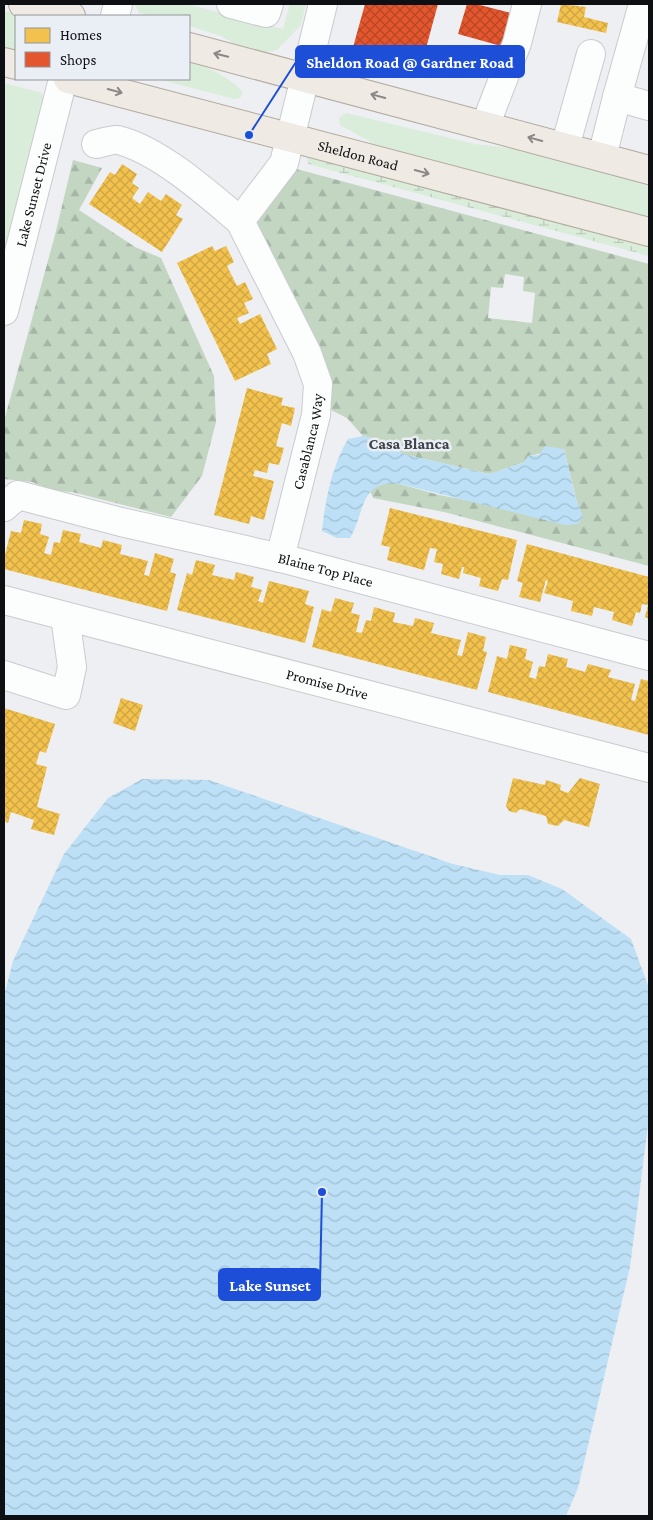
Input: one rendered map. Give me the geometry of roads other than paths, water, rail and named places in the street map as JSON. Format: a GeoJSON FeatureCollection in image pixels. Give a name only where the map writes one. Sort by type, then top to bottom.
{"type":"FeatureCollection","features":[{"type":"Feature","properties":{"kind":"main road"},"geometry":{"type":"LineString","coordinates":[[23,4],[67,15]]}},
{"type":"Feature","properties":{"kind":"main road"},"geometry":{"type":"LineString","coordinates":[[190,47],[649,170]]}},
{"type":"Feature","properties":{"kind":"main road","name":"Sheldon Road"},"geometry":{"type":"LineString","coordinates":[[72,80],[649,232]]}},
{"type":"Feature","properties":{"kind":"main road"},"geometry":{"type":"LineString","coordinates":[[604,220],[649,218]]}},
{"type":"Feature","properties":{"kind":"street"},"geometry":{"type":"LineString","coordinates":[[231,4],[266,13],[269,4]]}},
{"type":"Feature","properties":{"kind":"street"},"geometry":{"type":"LineString","coordinates":[[240,221],[284,163],[323,4]]}},
{"type":"Feature","properties":{"kind":"street"},"geometry":{"type":"LineString","coordinates":[[485,126],[517,44],[527,4]]}},
{"type":"Feature","properties":{"kind":"street"},"geometry":{"type":"LineString","coordinates":[[602,157],[643,4]]}},
{"type":"Feature","properties":{"kind":"street"},"geometry":{"type":"LineString","coordinates":[[565,147],[591,54]]}},
{"type":"Feature","properties":{"kind":"street","name":"Lake Sunset Drive"},"geometry":{"type":"LineString","coordinates":[[4,311],[62,80]]}},
{"type":"Feature","properties":{"kind":"street"},"geometry":{"type":"LineString","coordinates":[[617,97],[649,106]]}},
{"type":"Feature","properties":{"kind":"street","name":"Casablanca Way"},"geometry":{"type":"LineString","coordinates":[[96,144],[117,140],[147,151],[204,191],[240,221],[307,353],[318,384],[316,415],[280,558]]}},
{"type":"Feature","properties":{"kind":"street","name":"Blaine Top Place"},"geometry":{"type":"LineString","coordinates":[[4,507],[18,495],[129,524],[280,558],[649,656]]}},
{"type":"Feature","properties":{"kind":"street","name":"Promise Drive"},"geometry":{"type":"LineString","coordinates":[[4,600],[649,768]]}},
{"type":"Feature","properties":{"kind":"street"},"geometry":{"type":"LineString","coordinates":[[4,675],[66,694],[72,667],[65,616]]}},
{"type":"Feature","properties":{"kind":"water"},"geometry":{"type":"Polygon","coordinates":[[[363,436],[380,440],[404,454],[489,474],[525,462],[528,456],[539,455],[545,446],[564,449],[575,496],[583,517],[578,524],[565,525],[396,483],[384,484],[375,488],[369,494],[350,538],[337,538],[322,531],[330,483],[342,449],[348,439],[363,436]]]}},
{"type":"Feature","properties":{"kind":"water"},"geometry":{"type":"Polygon","coordinates":[[[142,779],[209,780],[453,864],[500,875],[528,875],[562,889],[631,939],[649,988],[649,1117],[630,1267],[578,1488],[566,1516],[4,1516],[4,996],[13,961],[64,854],[108,798],[142,779]]]}},
{"type":"Feature","properties":{"kind":"place","name":"Sheldon Road @ Gardner Road"},"geometry":{"type":"Point","coordinates":[249,135]}},
{"type":"Feature","properties":{"kind":"place","name":"Lake Sunset"},"geometry":{"type":"Point","coordinates":[322,1192]}},
{"type":"Feature","properties":{"kind":"district","name":"Casa Blanca"},"geometry":{"type":"Point","coordinates":[409,443]}}]}
